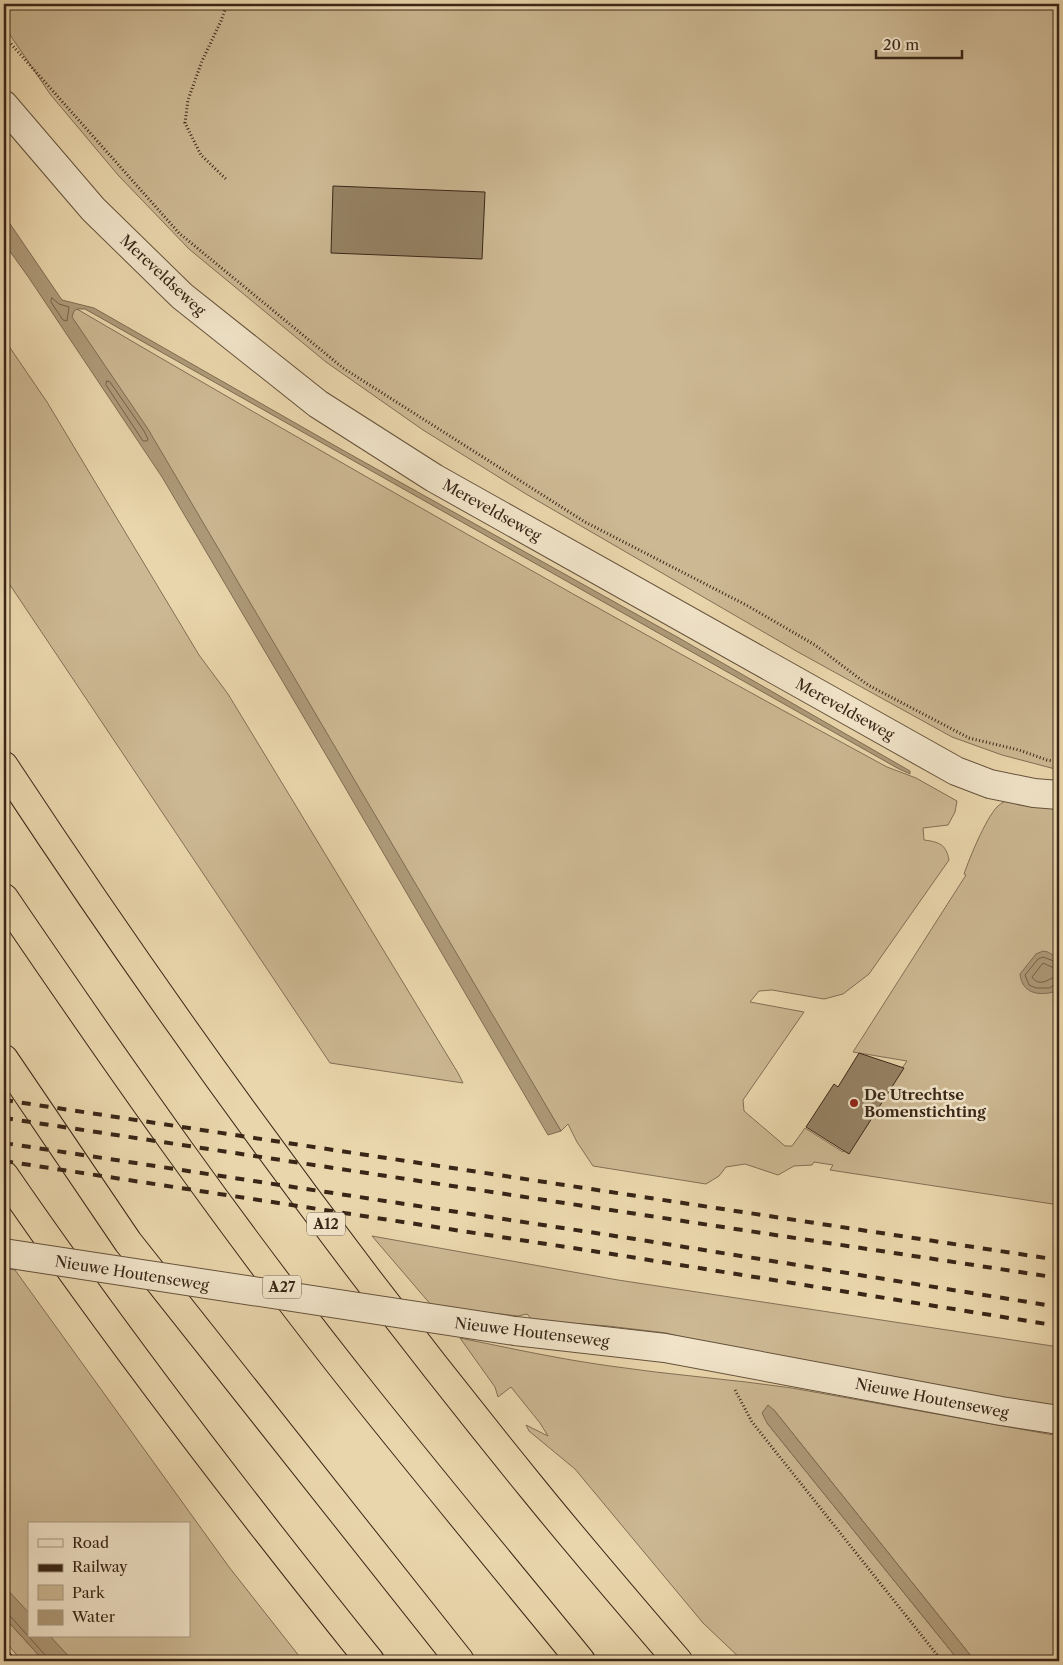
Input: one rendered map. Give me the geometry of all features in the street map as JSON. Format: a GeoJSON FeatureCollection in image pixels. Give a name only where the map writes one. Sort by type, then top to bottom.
{"type":"FeatureCollection","features":[{"type":"Feature","properties":{"kind":"highway","name":"A12"},"geometry":{"type":"LineString","coordinates":[[4,766],[51,838],[215,1073],[343,1247],[534,1490],[678,1661]]}},
{"type":"Feature","properties":{"kind":"highway","name":"A27"},"geometry":{"type":"LineString","coordinates":[[4,898],[120,1068],[240,1232],[364,1395],[580,1661]]}},
{"type":"Feature","properties":{"kind":"highway"},"geometry":{"type":"LineString","coordinates":[[4,1059],[128,1242],[460,1661]]}},
{"type":"Feature","properties":{"kind":"highway"},"geometry":{"type":"LineString","coordinates":[[4,1175],[105,1319],[182,1423],[370,1661]]}},
{"type":"Feature","properties":{"kind":"street","name":"Mereveldseweg"},"geometry":{"type":"LineString","coordinates":[[4,105],[93,209],[182,296],[318,404],[434,478],[956,771],[990,784],[1059,795]]}},
{"type":"Feature","properties":{"kind":"street","name":"Nieuwe Houtenseweg"},"geometry":{"type":"LineString","coordinates":[[4,1253],[515,1332],[665,1348],[1001,1411],[1059,1420]]}},
{"type":"Feature","properties":{"kind":"path"},"geometry":{"type":"LineString","coordinates":[[226,4],[221,21],[202,61],[188,100],[185,123],[201,155],[227,180]]}},
{"type":"Feature","properties":{"kind":"path"},"geometry":{"type":"LineString","coordinates":[[4,36],[178,233],[343,368],[586,522],[748,606],[815,645],[868,685],[970,738],[1059,762]]}},
{"type":"Feature","properties":{"kind":"path"},"geometry":{"type":"LineString","coordinates":[[723,1359],[738,1399],[752,1422],[942,1661]]}},
{"type":"Feature","properties":{"kind":"green space"},"geometry":{"type":"Polygon","coordinates":[[[4,4],[1059,4],[1059,770],[1002,755],[952,737],[798,652],[526,494],[423,430],[326,362],[189,249],[118,175],[50,94],[4,26],[4,4]]]}},
{"type":"Feature","properties":{"kind":"green space"},"geometry":{"type":"Polygon","coordinates":[[[53,295],[260,416],[572,594],[887,767],[916,778],[957,801],[955,812],[948,825],[923,828],[924,840],[944,847],[949,860],[869,974],[843,994],[824,999],[772,990],[759,991],[750,1002],[804,1012],[743,1100],[744,1111],[785,1146],[792,1146],[805,1128],[843,1152],[907,1061],[853,1052],[966,875],[964,874],[970,858],[992,813],[1002,803],[1013,797],[1059,804],[1059,1205],[830,1170],[833,1165],[814,1162],[812,1165],[794,1166],[778,1175],[745,1164],[726,1167],[719,1176],[706,1184],[593,1166],[568,1124],[561,1131],[53,295]]]}},
{"type":"Feature","properties":{"kind":"green space"},"geometry":{"type":"Polygon","coordinates":[[[4,339],[47,402],[199,655],[228,694],[463,1083],[330,1063],[4,576],[4,339]]]}},
{"type":"Feature","properties":{"kind":"green space"},"geometry":{"type":"Polygon","coordinates":[[[372,1236],[618,1280],[1059,1347],[1059,1411],[754,1355],[666,1333],[570,1323],[536,1324],[527,1314],[518,1316],[432,1306],[372,1236]]]}},
{"type":"Feature","properties":{"kind":"green space"},"geometry":{"type":"Polygon","coordinates":[[[4,1268],[15,1270],[229,1567],[303,1661],[61,1661],[41,1638],[190,1638],[190,1522],[28,1522],[28,1624],[4,1597],[4,1268]]]}},
{"type":"Feature","properties":{"kind":"green space"},"geometry":{"type":"Polygon","coordinates":[[[460,1338],[591,1363],[792,1388],[1059,1436],[1059,1661],[975,1661],[774,1410],[767,1423],[959,1661],[743,1661],[703,1623],[575,1469],[529,1431],[526,1425],[548,1436],[511,1387],[498,1397],[495,1387],[460,1338]]]}},
{"type":"Feature","properties":{"kind":"green space"},"geometry":{"type":"Polygon","coordinates":[[[4,1617],[44,1661],[22,1661],[4,1640],[4,1617]]]}},
{"type":"Feature","properties":{"kind":"water"},"geometry":{"type":"Polygon","coordinates":[[[4,215],[62,300],[94,308],[339,448],[679,638],[910,771],[910,774],[899,769],[85,309],[74,311],[72,317],[148,429],[561,1131],[548,1135],[162,477],[4,243],[4,215]]]}},
{"type":"Feature","properties":{"kind":"water"},"geometry":{"type":"Polygon","coordinates":[[[1043,951],[1059,959],[1059,985],[1053,992],[1042,994],[1027,989],[1021,980],[1020,974],[1036,954],[1043,951]]]}},
{"type":"Feature","properties":{"kind":"water"},"geometry":{"type":"Polygon","coordinates":[[[768,1405],[774,1410],[975,1661],[959,1661],[767,1423],[762,1413],[768,1405]]]}},
{"type":"Feature","properties":{"kind":"water"},"geometry":{"type":"Polygon","coordinates":[[[4,1586],[28,1612],[28,1638],[52,1638],[73,1661],[44,1661],[4,1617],[4,1586]]]}},
{"type":"Feature","properties":{"kind":"building"},"geometry":{"type":"Polygon","coordinates":[[[333,186],[485,192],[482,259],[331,253],[333,186]]]}},
{"type":"Feature","properties":{"kind":"building"},"geometry":{"type":"Polygon","coordinates":[[[859,1053],[904,1068],[849,1154],[806,1127],[834,1084],[838,1087],[859,1053]]]}},
{"type":"Feature","properties":{"kind":"building"},"geometry":{"type":"Polygon","coordinates":[[[4,1646],[17,1661],[4,1661],[4,1646]]]}},
{"type":"Feature","properties":{"kind":"railway"},"geometry":{"type":"LineString","coordinates":[[4,1100],[1059,1260]]}},
{"type":"Feature","properties":{"kind":"railway"},"geometry":{"type":"LineString","coordinates":[[4,1118],[1059,1278]]}},
{"type":"Feature","properties":{"kind":"railway"},"geometry":{"type":"LineString","coordinates":[[4,1143],[635,1239],[1059,1307]]}},
{"type":"Feature","properties":{"kind":"railway"},"geometry":{"type":"LineString","coordinates":[[4,1161],[612,1254],[1059,1326]]}},
{"type":"Feature","properties":{"kind":"place","name":"De Utrechtse Bomenstichting"},"geometry":{"type":"Point","coordinates":[854,1103]}}]}
